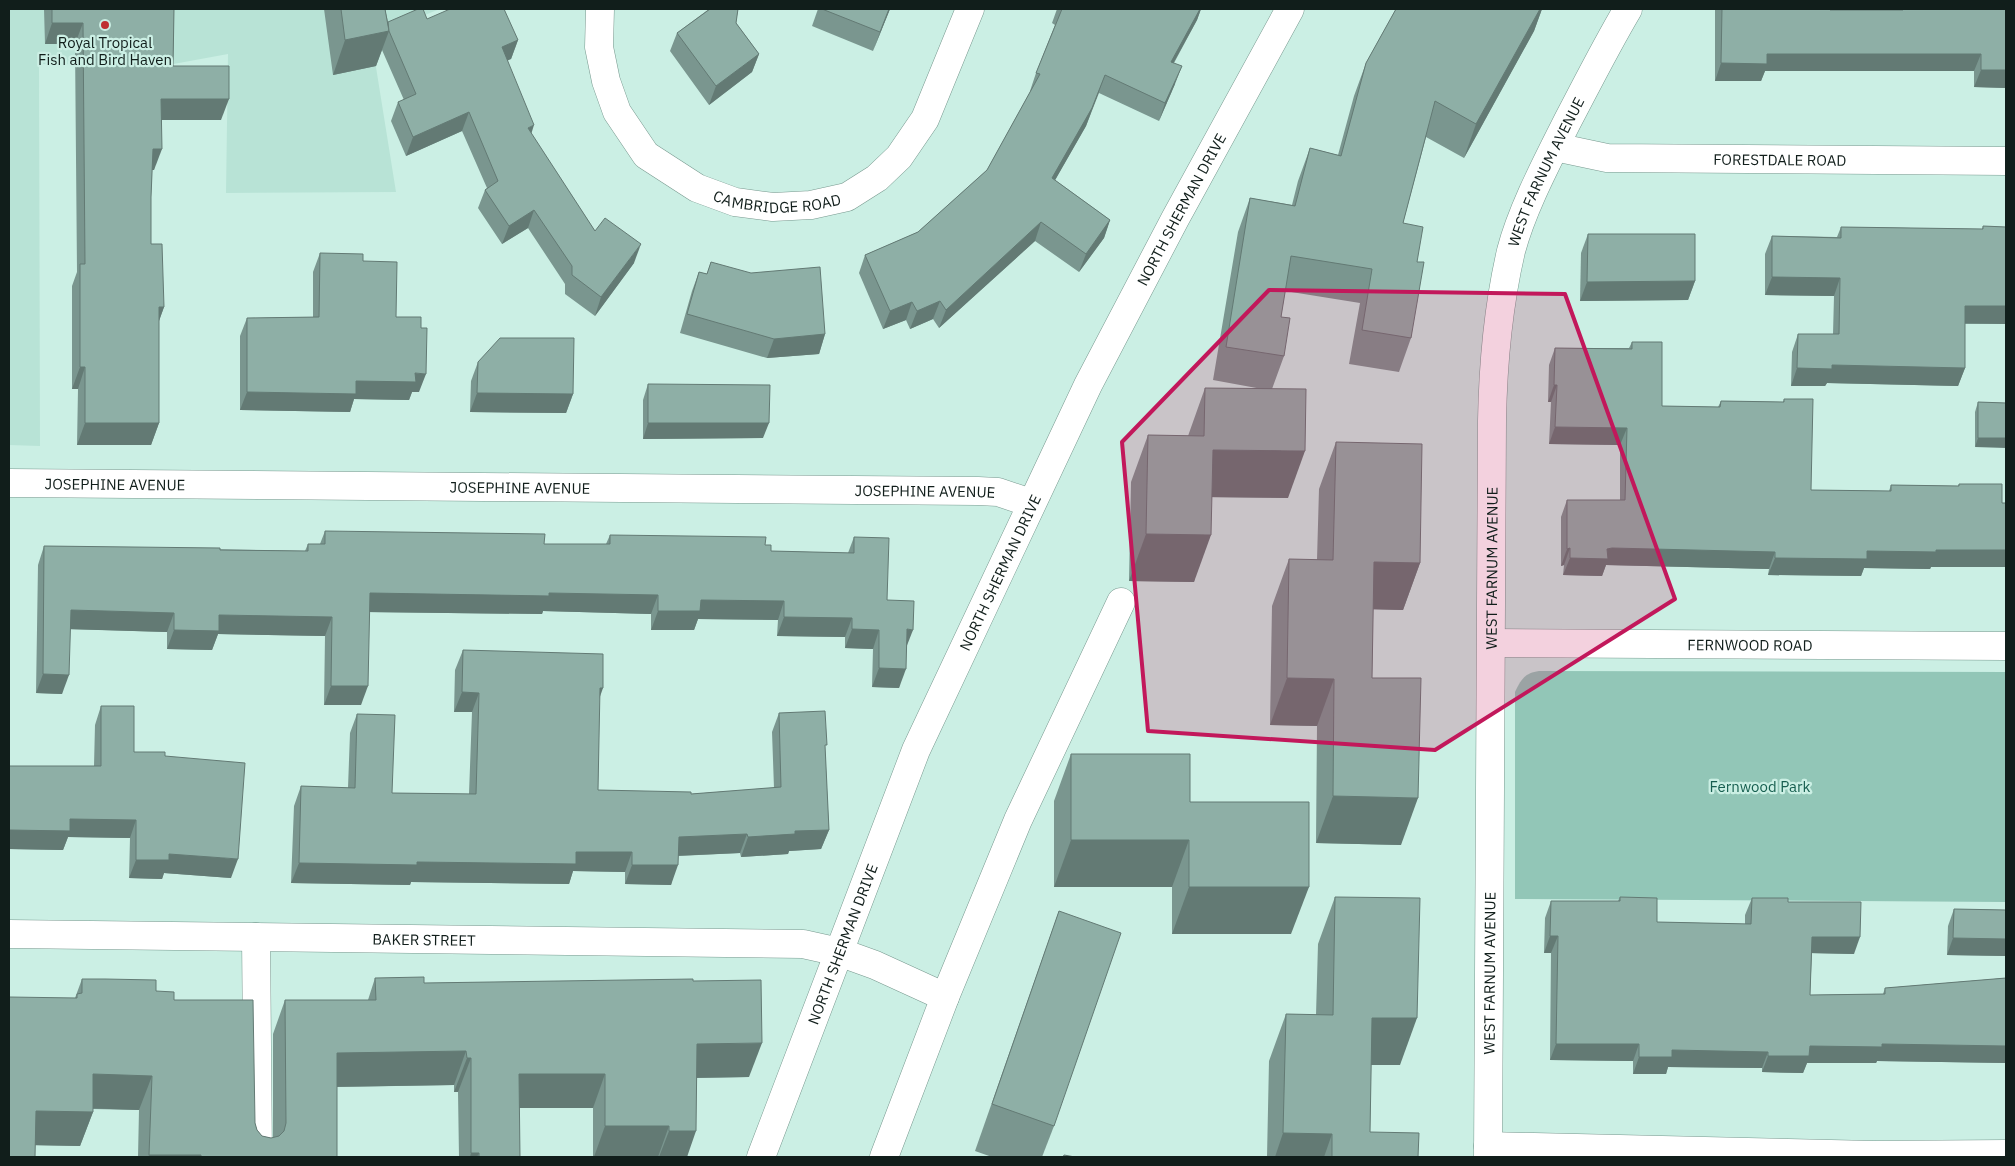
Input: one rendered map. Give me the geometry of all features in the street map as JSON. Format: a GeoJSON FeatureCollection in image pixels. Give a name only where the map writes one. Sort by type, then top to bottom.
{"type":"FeatureCollection","features":[{"type":"Feature","properties":{"kind":"street","name":"CAMBRIDGE ROAD"},"geometry":{"type":"LineString","coordinates":[[600,9],[599,47],[606,81],[617,112],[646,154],[697,188],[735,202],[773,207],[811,205],[847,197],[877,178],[899,157],[925,119],[970,9]]}},
{"type":"Feature","properties":{"kind":"street","name":"NORTH SHERMAN DRIVE"},"geometry":{"type":"LineString","coordinates":[[761,1157],[916,750],[1092,376],[1290,9]]}},
{"type":"Feature","properties":{"kind":"street","name":"WEST FARNUM AVENUE"},"geometry":{"type":"LineString","coordinates":[[1488,1152],[1492,403],[1498,322],[1512,250],[1531,199],[1554,147],[1610,39],[1628,9]]}},
{"type":"Feature","properties":{"kind":"street","name":"FORESTDALE ROAD"},"geometry":{"type":"LineString","coordinates":[[1554,147],[1607,158],[2006,161]]}},
{"type":"Feature","properties":{"kind":"street","name":"JOSEPHINE AVENUE"},"geometry":{"type":"LineString","coordinates":[[9,484],[978,491],[998,492],[1031,503]]}},
{"type":"Feature","properties":{"kind":"street"},"geometry":{"type":"LineString","coordinates":[[884,1157],[945,997],[1018,820],[1121,602]]}},
{"type":"Feature","properties":{"kind":"street","name":"FERNWOOD ROAD"},"geometry":{"type":"LineString","coordinates":[[1492,643],[2006,646]]}},
{"type":"Feature","properties":{"kind":"street","name":"BAKER STREET"},"geometry":{"type":"LineString","coordinates":[[9,934],[803,944],[839,952],[875,965],[945,997]]}},
{"type":"Feature","properties":{"kind":"street"},"geometry":{"type":"LineString","coordinates":[[256,937],[258,1157]]}},
{"type":"Feature","properties":{"kind":"street"},"geometry":{"type":"LineString","coordinates":[[1488,1152],[1873,1155],[2006,1154]]}},
{"type":"Feature","properties":{"kind":"highlighted area"},"geometry":{"type":"Polygon","coordinates":[[[1269,290],[1565,294],[1675,599],[1435,750],[1148,731],[1122,442],[1269,290]]]}},
{"type":"Feature","properties":{"kind":"shaded area"},"geometry":{"type":"Polygon","coordinates":[[[9,9],[440,9],[371,36],[396,192],[226,193],[228,54],[168,65],[39,64],[40,446],[9,445],[9,9]]]}},
{"type":"Feature","properties":{"kind":"green space","name":"Fernwood Park"},"geometry":{"type":"Polygon","coordinates":[[[1539,671],[2006,672],[2006,902],[1515,899],[1515,692],[1524,677],[1539,671]]]}},
{"type":"Feature","properties":{"kind":"building"},"geometry":{"type":"Polygon","coordinates":[[[52,9],[174,9],[173,66],[229,66],[229,99],[161,99],[162,149],[153,149],[151,197],[151,244],[162,244],[164,307],[159,307],[159,423],[85,423],[85,367],[80,367],[80,264],[85,264],[83,23],[52,23],[52,9]]]}},
{"type":"Feature","properties":{"kind":"building"},"geometry":{"type":"Polygon","coordinates":[[[341,9],[385,9],[389,31],[345,40],[341,9]]]}},
{"type":"Feature","properties":{"kind":"building"},"geometry":{"type":"Polygon","coordinates":[[[418,9],[423,9],[427,19],[450,9],[504,9],[518,40],[502,47],[534,125],[528,128],[595,231],[605,218],[641,244],[601,297],[572,275],[572,266],[534,210],[509,226],[485,190],[498,181],[469,112],[413,137],[398,102],[416,94],[389,31],[388,22],[418,9]]]}},
{"type":"Feature","properties":{"kind":"building"},"geometry":{"type":"Polygon","coordinates":[[[710,9],[738,9],[736,23],[759,54],[716,86],[677,33],[710,9]]]}},
{"type":"Feature","properties":{"kind":"building"},"geometry":{"type":"Polygon","coordinates":[[[822,9],[889,9],[880,32],[822,9]]]}},
{"type":"Feature","properties":{"kind":"building"},"geometry":{"type":"Polygon","coordinates":[[[1062,9],[1200,9],[1171,62],[1182,66],[1165,103],[1105,75],[1092,108],[1052,178],[1110,220],[1086,254],[1041,222],[946,310],[940,301],[917,311],[912,302],[890,311],[865,255],[918,232],[987,170],[1040,74],[1036,73],[1062,9]]]}},
{"type":"Feature","properties":{"kind":"building"},"geometry":{"type":"Polygon","coordinates":[[[1396,9],[1540,9],[1476,124],[1435,101],[1403,223],[1423,227],[1417,262],[1424,262],[1411,338],[1362,330],[1372,269],[1291,256],[1281,317],[1290,318],[1284,356],[1226,347],[1250,198],[1295,206],[1310,148],[1341,156],[1366,63],[1396,9]]]}},
{"type":"Feature","properties":{"kind":"building"},"geometry":{"type":"Polygon","coordinates":[[[1722,9],[2006,9],[2006,70],[1981,70],[1981,54],[1767,54],[1767,64],[1721,63],[1722,9]]]}},
{"type":"Feature","properties":{"kind":"building"},"geometry":{"type":"Polygon","coordinates":[[[1983,226],[2006,227],[2006,306],[1965,306],[1965,368],[1832,365],[1832,369],[1797,368],[1798,334],[1839,334],[1840,278],[1772,277],[1772,236],[1841,238],[1841,227],[1983,229],[1983,226]]]}},
{"type":"Feature","properties":{"kind":"building"},"geometry":{"type":"Polygon","coordinates":[[[1588,234],[1695,234],[1695,281],[1587,282],[1588,234]]]}},
{"type":"Feature","properties":{"kind":"building"},"geometry":{"type":"Polygon","coordinates":[[[320,253],[363,254],[363,261],[397,262],[396,317],[421,317],[421,328],[427,328],[426,374],[415,373],[416,382],[356,381],[356,394],[247,392],[247,318],[319,317],[320,253]]]}},
{"type":"Feature","properties":{"kind":"building"},"geometry":{"type":"Polygon","coordinates":[[[711,262],[751,273],[820,267],[825,334],[774,339],[687,314],[699,272],[707,274],[711,262]]]}},
{"type":"Feature","properties":{"kind":"building"},"geometry":{"type":"Polygon","coordinates":[[[500,338],[574,338],[573,394],[477,393],[478,362],[500,338]]]}},
{"type":"Feature","properties":{"kind":"building"},"geometry":{"type":"Polygon","coordinates":[[[1632,342],[1662,342],[1662,406],[1720,407],[1721,401],[1784,402],[1784,399],[1813,399],[1811,490],[1891,491],[1891,485],[1959,486],[1959,484],[2002,484],[2002,503],[2006,503],[2006,550],[1867,551],[1867,559],[1775,558],[1775,552],[1612,548],[1607,549],[1608,559],[1570,558],[1570,548],[1567,549],[1567,500],[1625,500],[1627,428],[1555,427],[1557,385],[1554,385],[1555,348],[1632,349],[1632,342]]]}},
{"type":"Feature","properties":{"kind":"building"},"geometry":{"type":"Polygon","coordinates":[[[648,384],[770,385],[769,423],[648,423],[648,384]]]}},
{"type":"Feature","properties":{"kind":"building"},"geometry":{"type":"Polygon","coordinates":[[[1205,388],[1306,389],[1305,451],[1213,450],[1211,535],[1146,534],[1148,435],[1204,436],[1205,388]]]}},
{"type":"Feature","properties":{"kind":"building"},"geometry":{"type":"Polygon","coordinates":[[[1978,402],[2006,403],[2006,438],[1978,438],[1978,402]]]}},
{"type":"Feature","properties":{"kind":"building"},"geometry":{"type":"Polygon","coordinates":[[[1336,442],[1422,444],[1420,563],[1374,562],[1372,678],[1421,678],[1418,798],[1333,796],[1334,679],[1287,678],[1289,559],[1333,560],[1336,442]]]}},
{"type":"Feature","properties":{"kind":"building"},"geometry":{"type":"Polygon","coordinates":[[[325,531],[545,534],[544,544],[610,544],[610,535],[766,537],[765,545],[771,545],[771,551],[854,553],[854,537],[889,538],[887,600],[914,601],[913,630],[907,629],[906,669],[879,668],[879,630],[852,629],[852,618],[784,617],[784,601],[701,600],[700,611],[658,611],[658,595],[549,593],[549,596],[370,593],[368,686],[331,686],[332,617],[219,615],[219,631],[174,630],[174,613],[71,610],[69,675],[43,674],[44,546],[308,551],[308,544],[325,544],[325,531]]]}},
{"type":"Feature","properties":{"kind":"building"},"geometry":{"type":"Polygon","coordinates":[[[463,650],[603,654],[603,688],[600,688],[598,790],[691,792],[691,794],[781,787],[779,713],[825,711],[829,830],[795,831],[795,834],[748,837],[747,834],[679,837],[678,865],[632,865],[632,852],[576,852],[576,864],[417,862],[417,865],[299,863],[301,786],[355,788],[357,714],[395,715],[392,793],[476,794],[479,693],[462,692],[463,650]]]}},
{"type":"Feature","properties":{"kind":"building"},"geometry":{"type":"Polygon","coordinates":[[[101,706],[134,706],[134,752],[165,752],[165,756],[245,763],[238,859],[169,854],[169,860],[136,860],[136,820],[70,819],[70,831],[9,830],[9,766],[101,766],[101,706]]]}},
{"type":"Feature","properties":{"kind":"building"},"geometry":{"type":"Polygon","coordinates":[[[1071,754],[1190,754],[1190,802],[1309,802],[1309,887],[1189,887],[1189,840],[1071,840],[1071,754]]]}},
{"type":"Feature","properties":{"kind":"building"},"geometry":{"type":"Polygon","coordinates":[[[1335,897],[1420,898],[1417,1018],[1372,1018],[1370,1132],[1419,1133],[1418,1157],[1332,1157],[1332,1134],[1283,1133],[1286,1014],[1333,1015],[1335,897]]]}},
{"type":"Feature","properties":{"kind":"building"},"geometry":{"type":"Polygon","coordinates":[[[1620,897],[1657,898],[1657,922],[1751,924],[1752,898],[1788,898],[1788,902],[1861,902],[1860,937],[1812,937],[1810,995],[1885,994],[1885,988],[2006,978],[2006,1046],[1882,1044],[1882,1047],[1810,1046],[1809,1056],[1768,1056],[1768,1052],[1672,1050],[1672,1057],[1639,1057],[1639,1044],[1556,1044],[1558,936],[1550,936],[1551,901],[1620,901],[1620,897]]]}},
{"type":"Feature","properties":{"kind":"building"},"geometry":{"type":"Polygon","coordinates":[[[1954,909],[2006,910],[2006,939],[1953,938],[1954,909]]]}},
{"type":"Feature","properties":{"kind":"building"},"geometry":{"type":"Polygon","coordinates":[[[1059,911],[1121,933],[1054,1126],[992,1104],[1059,911]]]}},
{"type":"Feature","properties":{"kind":"building"},"geometry":{"type":"Polygon","coordinates":[[[424,977],[424,983],[693,979],[693,981],[761,980],[762,1043],[697,1044],[696,1131],[669,1131],[669,1126],[605,1126],[605,1074],[519,1074],[520,1157],[479,1157],[479,1153],[471,1153],[471,1058],[467,1058],[466,1051],[337,1053],[337,1157],[149,1155],[152,1076],[93,1074],[93,1112],[36,1111],[35,1157],[9,1157],[9,997],[77,998],[77,994],[82,993],[82,979],[105,979],[156,980],[156,991],[174,992],[174,1000],[253,1000],[255,1123],[257,1130],[262,1136],[271,1138],[279,1136],[284,1131],[286,1123],[285,1000],[376,1000],[375,978],[424,977]]]}},
{"type":"Feature","properties":{"kind":"place","name":"Royal Tropical Fish and Bird Haven"},"geometry":{"type":"Point","coordinates":[105,25]}}]}
